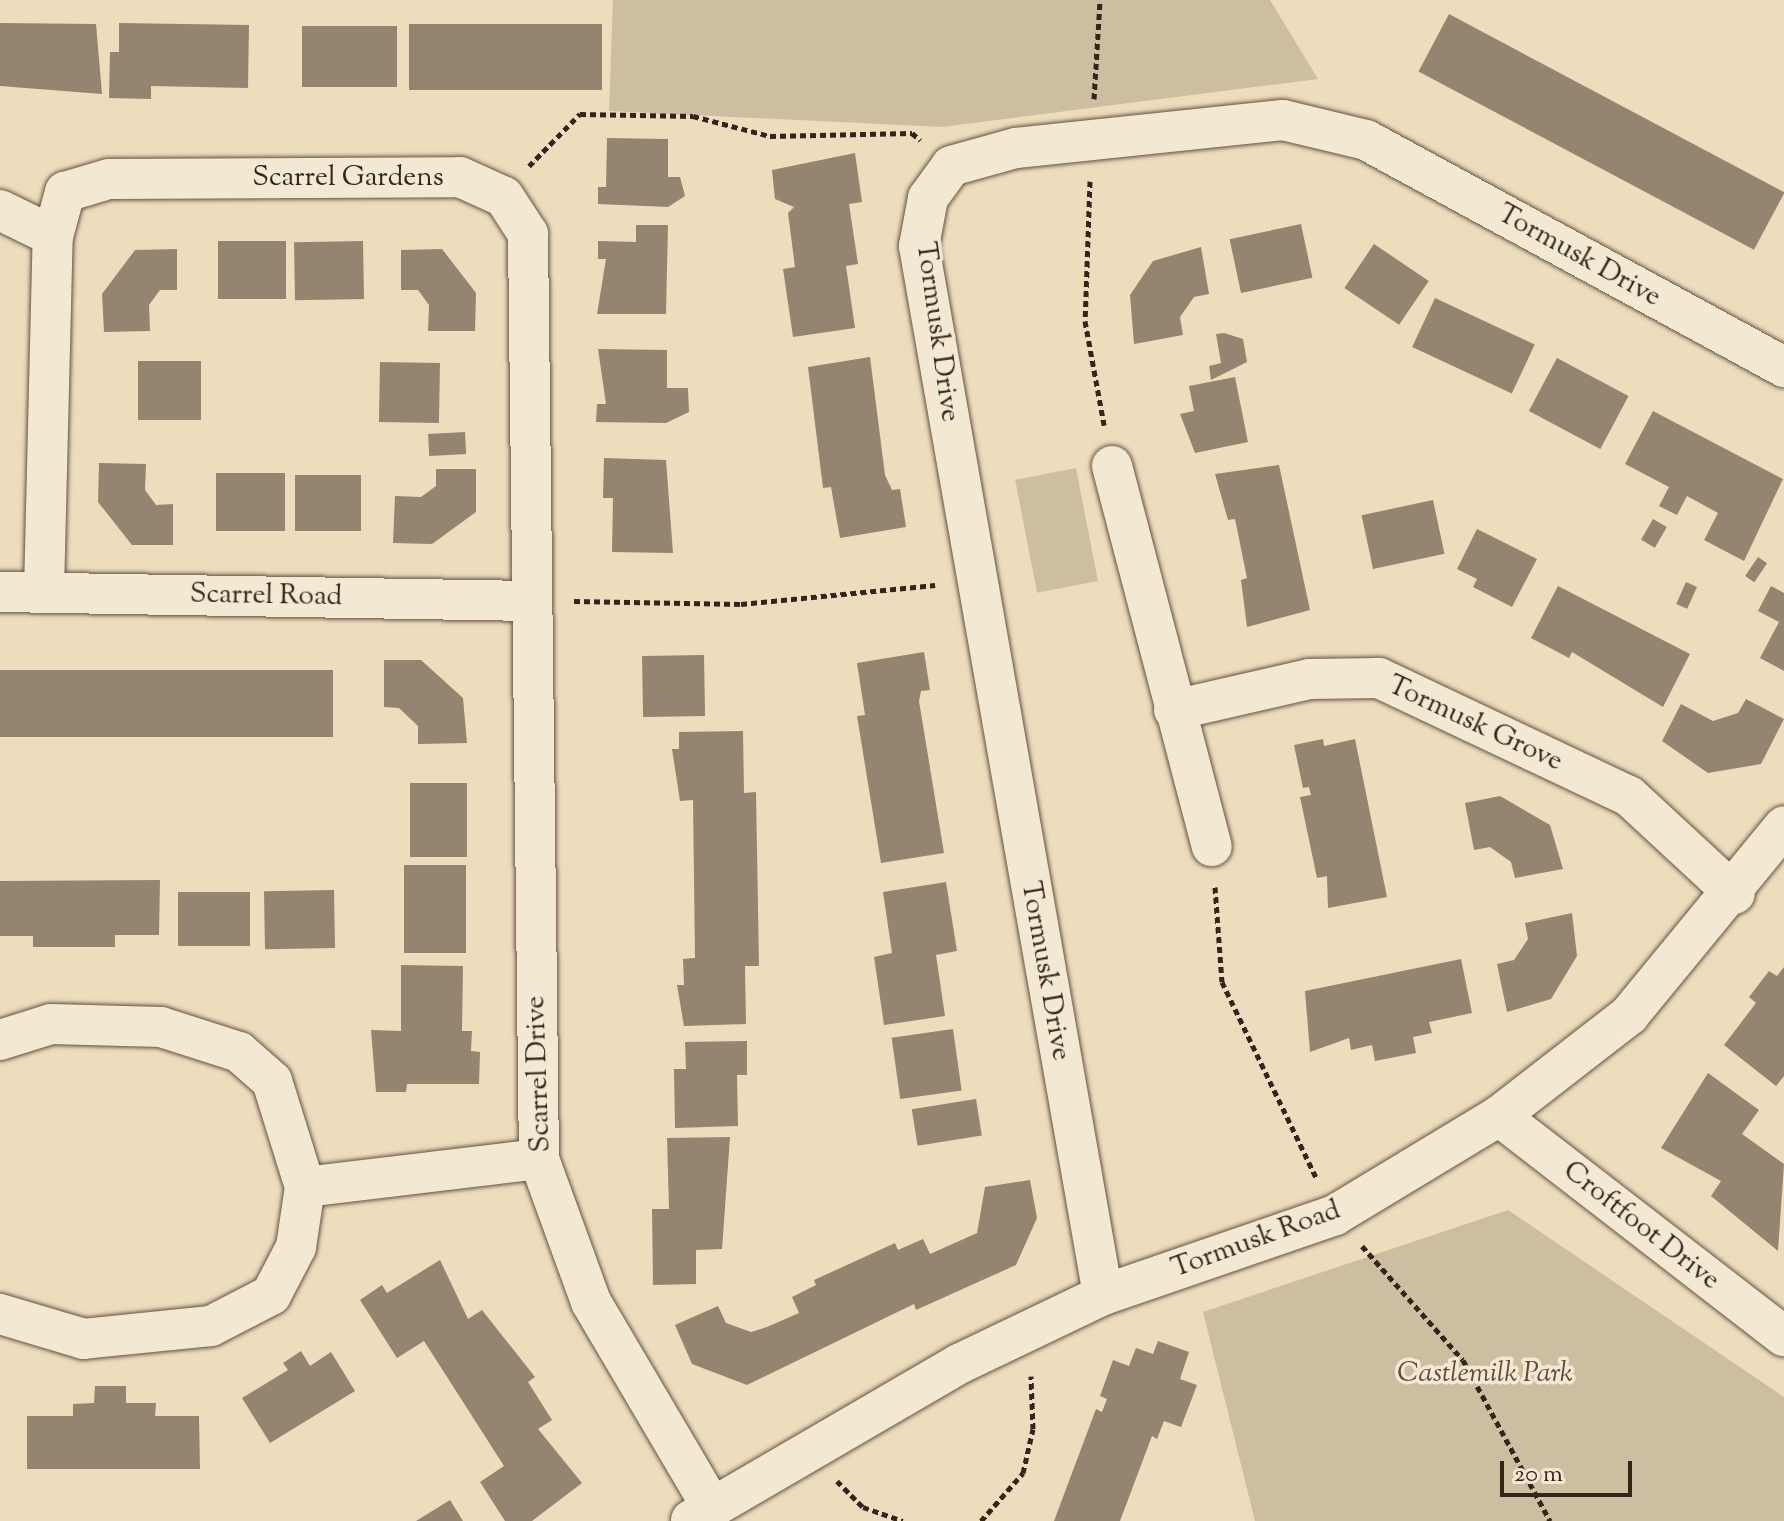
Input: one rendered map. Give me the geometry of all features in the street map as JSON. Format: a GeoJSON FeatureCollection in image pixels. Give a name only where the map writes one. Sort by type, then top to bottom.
{"type":"FeatureCollection","features":[{"type":"Feature","properties":{"kind":"street","name":"Tormusk Drive"},"geometry":{"type":"LineString","coordinates":[[1103,1295],[919,246],[928,198],[951,166],[1016,148],[1283,120],[1366,140],[1784,367]]}},
{"type":"Feature","properties":{"kind":"street","name":"Scarrel Gardens"},"geometry":{"type":"LineString","coordinates":[[44,592],[53,236],[65,192],[109,179],[460,177],[499,195],[528,234],[532,601]]}},
{"type":"Feature","properties":{"kind":"street"},"geometry":{"type":"LineString","coordinates":[[0,210],[53,236]]}},
{"type":"Feature","properties":{"kind":"street"},"geometry":{"type":"LineString","coordinates":[[1112,466],[1212,846]]}},
{"type":"Feature","properties":{"kind":"street","name":"Scarrel Road"},"geometry":{"type":"LineString","coordinates":[[0,592],[532,601]]}},
{"type":"Feature","properties":{"kind":"street","name":"Scarrel Drive"},"geometry":{"type":"LineString","coordinates":[[532,601],[539,1159],[591,1302],[700,1513]]}},
{"type":"Feature","properties":{"kind":"street","name":"Tormusk Grove"},"geometry":{"type":"LineString","coordinates":[[1174,710],[1309,679],[1379,678],[1629,796],[1735,894]]}},
{"type":"Feature","properties":{"kind":"street","name":"Tormusk Road"},"geometry":{"type":"LineString","coordinates":[[700,1513],[806,1451],[1029,1331],[1103,1295],[1335,1215],[1499,1116],[1629,1015],[1735,894],[1784,826]]}},
{"type":"Feature","properties":{"kind":"street"},"geometry":{"type":"LineString","coordinates":[[0,1040],[51,1024],[161,1027],[239,1052],[272,1081],[305,1187],[296,1247],[271,1295],[211,1326],[84,1339],[0,1314]]}},
{"type":"Feature","properties":{"kind":"street","name":"Croftfoot Drive"},"geometry":{"type":"LineString","coordinates":[[1499,1116],[1784,1336]]}},
{"type":"Feature","properties":{"kind":"street"},"geometry":{"type":"LineString","coordinates":[[305,1187],[539,1159]]}},
{"type":"Feature","properties":{"kind":"path"},"geometry":{"type":"LineString","coordinates":[[1100,0],[1085,321],[1112,466]]}},
{"type":"Feature","properties":{"kind":"path"},"geometry":{"type":"LineString","coordinates":[[499,195],[580,114],[693,116],[770,136],[912,133],[951,166]]}},
{"type":"Feature","properties":{"kind":"path"},"geometry":{"type":"LineString","coordinates":[[532,601],[741,604],[976,578]]}},
{"type":"Feature","properties":{"kind":"path"},"geometry":{"type":"LineString","coordinates":[[1212,846],[1222,982],[1335,1215],[1463,1360],[1550,1521]]}},
{"type":"Feature","properties":{"kind":"path"},"geometry":{"type":"LineString","coordinates":[[981,1521],[1023,1473],[1033,1429],[1029,1331]]}},
{"type":"Feature","properties":{"kind":"path"},"geometry":{"type":"LineString","coordinates":[[806,1451],[863,1507],[903,1521]]}},
{"type":"Feature","properties":{"kind":"green space"},"geometry":{"type":"Polygon","coordinates":[[[613,0],[1270,0],[1318,79],[942,127],[609,111],[613,0]]]}},
{"type":"Feature","properties":{"kind":"green space"},"geometry":{"type":"Polygon","coordinates":[[[1076,468],[1098,581],[1037,593],[1015,480],[1076,468]]]}},
{"type":"Feature","properties":{"kind":"green space","name":"Castlemilk Park"},"geometry":{"type":"Polygon","coordinates":[[[1508,1210],[1784,1397],[1784,1521],[1255,1521],[1203,1312],[1508,1210]]]}},
{"type":"Feature","properties":{"kind":"building"},"geometry":{"type":"Polygon","coordinates":[[[1449,14],[1784,192],[1754,250],[1418,71],[1449,14]]]}},
{"type":"Feature","properties":{"kind":"building"},"geometry":{"type":"Polygon","coordinates":[[[0,23],[96,24],[102,94],[0,86],[0,23]]]}},
{"type":"Feature","properties":{"kind":"building"},"geometry":{"type":"Polygon","coordinates":[[[119,23],[249,25],[248,88],[151,86],[151,99],[109,98],[110,52],[119,52],[119,23]]]}},
{"type":"Feature","properties":{"kind":"building"},"geometry":{"type":"Polygon","coordinates":[[[409,24],[602,24],[602,90],[409,90],[409,24]]]}},
{"type":"Feature","properties":{"kind":"building"},"geometry":{"type":"Polygon","coordinates":[[[302,26],[397,26],[397,87],[302,87],[302,26]]]}},
{"type":"Feature","properties":{"kind":"building"},"geometry":{"type":"Polygon","coordinates":[[[607,138],[668,139],[668,177],[680,177],[685,196],[668,207],[598,204],[598,187],[606,187],[607,138]]]}},
{"type":"Feature","properties":{"kind":"building"},"geometry":{"type":"Polygon","coordinates":[[[855,153],[862,202],[849,204],[858,264],[846,266],[855,328],[793,337],[783,269],[795,267],[788,213],[794,207],[775,199],[772,170],[855,153]]]}},
{"type":"Feature","properties":{"kind":"building"},"geometry":{"type":"Polygon","coordinates":[[[1301,224],[1312,278],[1241,293],[1230,239],[1301,224]]]}},
{"type":"Feature","properties":{"kind":"building"},"geometry":{"type":"Polygon","coordinates":[[[636,225],[668,225],[666,314],[597,314],[606,259],[598,259],[598,241],[636,242],[636,225]]]}},
{"type":"Feature","properties":{"kind":"building"},"geometry":{"type":"Polygon","coordinates":[[[218,241],[286,241],[286,299],[218,299],[218,241]]]}},
{"type":"Feature","properties":{"kind":"building"},"geometry":{"type":"Polygon","coordinates":[[[363,241],[364,299],[295,300],[294,242],[363,241]]]}},
{"type":"Feature","properties":{"kind":"building"},"geometry":{"type":"Polygon","coordinates":[[[1374,244],[1429,281],[1399,325],[1344,288],[1374,244]]]}},
{"type":"Feature","properties":{"kind":"building"},"geometry":{"type":"Polygon","coordinates":[[[1201,247],[1209,294],[1194,297],[1180,317],[1183,335],[1134,344],[1130,295],[1153,261],[1201,247]]]}},
{"type":"Feature","properties":{"kind":"building"},"geometry":{"type":"Polygon","coordinates":[[[177,249],[177,290],[160,290],[149,305],[150,331],[104,332],[102,294],[135,250],[177,249]]]}},
{"type":"Feature","properties":{"kind":"building"},"geometry":{"type":"Polygon","coordinates":[[[442,249],[476,293],[475,331],[428,331],[429,305],[418,290],[401,290],[401,250],[442,249]]]}},
{"type":"Feature","properties":{"kind":"building"},"geometry":{"type":"Polygon","coordinates":[[[1435,298],[1535,344],[1512,393],[1412,347],[1435,298]]]}},
{"type":"Feature","properties":{"kind":"building"},"geometry":{"type":"Polygon","coordinates":[[[1224,333],[1243,339],[1247,362],[1211,380],[1209,366],[1221,363],[1216,334],[1224,333]]]}},
{"type":"Feature","properties":{"kind":"building"},"geometry":{"type":"Polygon","coordinates":[[[598,349],[667,350],[667,388],[688,388],[689,412],[666,423],[596,422],[597,404],[606,404],[598,349]]]}},
{"type":"Feature","properties":{"kind":"building"},"geometry":{"type":"Polygon","coordinates":[[[870,357],[885,475],[892,490],[900,489],[906,527],[840,538],[831,487],[823,488],[808,367],[870,357]]]}},
{"type":"Feature","properties":{"kind":"building"},"geometry":{"type":"Polygon","coordinates":[[[1557,358],[1629,396],[1600,449],[1529,411],[1557,358]]]}},
{"type":"Feature","properties":{"kind":"building"},"geometry":{"type":"Polygon","coordinates":[[[138,361],[201,361],[201,420],[138,420],[138,361]]]}},
{"type":"Feature","properties":{"kind":"building"},"geometry":{"type":"Polygon","coordinates":[[[380,362],[440,363],[439,423],[379,422],[380,362]]]}},
{"type":"Feature","properties":{"kind":"building"},"geometry":{"type":"Polygon","coordinates":[[[1235,377],[1248,442],[1195,453],[1180,414],[1194,411],[1189,386],[1235,377]]]}},
{"type":"Feature","properties":{"kind":"building"},"geometry":{"type":"Polygon","coordinates":[[[1653,411],[1783,479],[1744,561],[1704,540],[1718,513],[1687,496],[1677,515],[1659,506],[1669,487],[1625,464],[1653,411]]]}},
{"type":"Feature","properties":{"kind":"building"},"geometry":{"type":"Polygon","coordinates":[[[465,432],[466,454],[429,456],[428,434],[465,432]]]}},
{"type":"Feature","properties":{"kind":"building"},"geometry":{"type":"Polygon","coordinates":[[[604,458],[666,460],[673,553],[612,552],[613,498],[603,498],[604,458]]]}},
{"type":"Feature","properties":{"kind":"building"},"geometry":{"type":"Polygon","coordinates":[[[99,463],[146,464],[145,490],[156,505],[173,504],[173,545],[132,545],[98,502],[99,463]]]}},
{"type":"Feature","properties":{"kind":"building"},"geometry":{"type":"Polygon","coordinates":[[[1279,465],[1310,610],[1247,627],[1241,580],[1247,578],[1235,519],[1228,520],[1215,474],[1279,465]]]}},
{"type":"Feature","properties":{"kind":"building"},"geometry":{"type":"Polygon","coordinates":[[[436,469],[476,469],[476,512],[432,544],[393,543],[395,496],[421,497],[436,486],[436,469]]]}},
{"type":"Feature","properties":{"kind":"building"},"geometry":{"type":"Polygon","coordinates":[[[216,473],[285,473],[285,531],[216,531],[216,473]]]}},
{"type":"Feature","properties":{"kind":"building"},"geometry":{"type":"Polygon","coordinates":[[[295,475],[361,475],[361,531],[295,531],[295,475]]]}},
{"type":"Feature","properties":{"kind":"building"},"geometry":{"type":"Polygon","coordinates":[[[1433,500],[1444,554],[1373,569],[1362,515],[1433,500]]]}},
{"type":"Feature","properties":{"kind":"building"},"geometry":{"type":"Polygon","coordinates":[[[1653,519],[1667,527],[1655,548],[1641,540],[1653,519]]]}},
{"type":"Feature","properties":{"kind":"building"},"geometry":{"type":"Polygon","coordinates":[[[1477,529],[1537,559],[1512,607],[1473,587],[1477,579],[1457,569],[1477,529]]]}},
{"type":"Feature","properties":{"kind":"building"},"geometry":{"type":"Polygon","coordinates":[[[1758,557],[1767,563],[1754,582],[1745,576],[1758,557]]]}},
{"type":"Feature","properties":{"kind":"building"},"geometry":{"type":"Polygon","coordinates":[[[1686,582],[1697,587],[1687,609],[1676,604],[1686,582]]]}},
{"type":"Feature","properties":{"kind":"building"},"geometry":{"type":"Polygon","coordinates":[[[1558,586],[1690,654],[1663,707],[1572,652],[1569,658],[1531,638],[1558,586]]]}},
{"type":"Feature","properties":{"kind":"building"},"geometry":{"type":"Polygon","coordinates":[[[1771,586],[1784,593],[1784,671],[1760,658],[1779,622],[1758,611],[1771,586]]]}},
{"type":"Feature","properties":{"kind":"building"},"geometry":{"type":"Polygon","coordinates":[[[924,652],[930,690],[921,691],[919,701],[944,853],[881,863],[857,716],[865,715],[857,663],[924,652]]]}},
{"type":"Feature","properties":{"kind":"building"},"geometry":{"type":"Polygon","coordinates":[[[704,655],[705,716],[643,717],[642,656],[704,655]]]}},
{"type":"Feature","properties":{"kind":"building"},"geometry":{"type":"Polygon","coordinates":[[[384,660],[421,660],[463,698],[467,743],[418,744],[418,726],[399,708],[384,707],[384,660]]]}},
{"type":"Feature","properties":{"kind":"building"},"geometry":{"type":"Polygon","coordinates":[[[0,670],[333,670],[333,737],[0,737],[0,670]]]}},
{"type":"Feature","properties":{"kind":"building"},"geometry":{"type":"Polygon","coordinates":[[[1746,699],[1784,719],[1761,764],[1708,773],[1662,741],[1681,704],[1713,721],[1738,713],[1746,699]]]}},
{"type":"Feature","properties":{"kind":"building"},"geometry":{"type":"Polygon","coordinates":[[[743,731],[744,793],[756,792],[759,966],[745,966],[746,1024],[684,1026],[677,985],[684,985],[683,959],[695,958],[693,800],[680,801],[672,749],[679,749],[679,732],[743,731]]]}},
{"type":"Feature","properties":{"kind":"building"},"geometry":{"type":"Polygon","coordinates":[[[1323,739],[1324,746],[1355,739],[1387,897],[1328,908],[1327,876],[1317,878],[1300,797],[1311,795],[1309,787],[1303,788],[1294,745],[1323,739]]]}},
{"type":"Feature","properties":{"kind":"building"},"geometry":{"type":"Polygon","coordinates":[[[410,783],[467,783],[467,857],[410,857],[410,783]]]}},
{"type":"Feature","properties":{"kind":"building"},"geometry":{"type":"Polygon","coordinates":[[[1500,796],[1550,825],[1563,869],[1515,878],[1511,862],[1490,847],[1474,850],[1465,803],[1500,796]]]}},
{"type":"Feature","properties":{"kind":"building"},"geometry":{"type":"Polygon","coordinates":[[[404,865],[466,865],[466,953],[404,953],[404,865]]]}},
{"type":"Feature","properties":{"kind":"building"},"geometry":{"type":"Polygon","coordinates":[[[160,880],[159,935],[115,935],[115,947],[33,947],[33,936],[0,936],[0,881],[160,880]]]}},
{"type":"Feature","properties":{"kind":"building"},"geometry":{"type":"Polygon","coordinates":[[[946,882],[957,951],[936,955],[945,1016],[884,1025],[874,957],[892,953],[883,892],[946,882]]]}},
{"type":"Feature","properties":{"kind":"building"},"geometry":{"type":"Polygon","coordinates":[[[334,890],[335,948],[265,949],[264,891],[334,890]]]}},
{"type":"Feature","properties":{"kind":"building"},"geometry":{"type":"Polygon","coordinates":[[[178,892],[250,892],[250,946],[178,946],[178,892]]]}},
{"type":"Feature","properties":{"kind":"building"},"geometry":{"type":"Polygon","coordinates":[[[1572,913],[1577,956],[1551,999],[1507,1012],[1497,964],[1514,960],[1528,939],[1525,923],[1572,913]]]}},
{"type":"Feature","properties":{"kind":"building"},"geometry":{"type":"Polygon","coordinates":[[[1461,959],[1472,1013],[1429,1022],[1432,1033],[1413,1037],[1416,1053],[1375,1061],[1372,1045],[1351,1050],[1349,1038],[1310,1052],[1305,991],[1461,959]]]}},
{"type":"Feature","properties":{"kind":"building"},"geometry":{"type":"Polygon","coordinates":[[[401,965],[463,966],[462,1031],[472,1031],[471,1051],[480,1052],[479,1084],[407,1084],[406,1092],[376,1092],[371,1030],[401,1031],[401,965]]]}},
{"type":"Feature","properties":{"kind":"building"},"geometry":{"type":"Polygon","coordinates":[[[1784,967],[1784,1076],[1776,1086],[1724,1045],[1756,1003],[1749,997],[1769,971],[1777,976],[1784,967]]]}},
{"type":"Feature","properties":{"kind":"building"},"geometry":{"type":"Polygon","coordinates":[[[953,1029],[962,1090],[900,1099],[892,1038],[953,1029]]]}},
{"type":"Feature","properties":{"kind":"building"},"geometry":{"type":"Polygon","coordinates":[[[747,1041],[747,1075],[737,1075],[738,1126],[675,1128],[674,1069],[686,1069],[685,1042],[747,1041]]]}},
{"type":"Feature","properties":{"kind":"building"},"geometry":{"type":"Polygon","coordinates":[[[1708,1073],[1759,1110],[1742,1134],[1784,1164],[1778,1251],[1711,1196],[1721,1181],[1661,1148],[1708,1073]]]}},
{"type":"Feature","properties":{"kind":"building"},"geometry":{"type":"Polygon","coordinates":[[[976,1099],[982,1136],[918,1146],[912,1109],[976,1099]]]}},
{"type":"Feature","properties":{"kind":"building"},"geometry":{"type":"Polygon","coordinates":[[[730,1137],[722,1249],[696,1250],[696,1284],[653,1285],[652,1209],[669,1209],[667,1138],[730,1137]]]}},
{"type":"Feature","properties":{"kind":"building"},"geometry":{"type":"Polygon","coordinates":[[[1030,1180],[1037,1218],[1016,1265],[916,1310],[914,1304],[747,1385],[692,1364],[675,1325],[718,1306],[726,1323],[751,1332],[767,1327],[799,1313],[792,1297],[816,1285],[814,1280],[895,1243],[898,1250],[923,1239],[930,1254],[977,1233],[985,1187],[1030,1180]]]}},
{"type":"Feature","properties":{"kind":"building"},"geometry":{"type":"Polygon","coordinates":[[[440,1260],[468,1319],[482,1310],[535,1377],[528,1382],[552,1420],[538,1429],[582,1483],[532,1521],[505,1521],[480,1482],[504,1466],[424,1341],[397,1358],[360,1300],[382,1285],[387,1293],[440,1260]]]}},
{"type":"Feature","properties":{"kind":"building"},"geometry":{"type":"Polygon","coordinates":[[[1158,1341],[1189,1352],[1180,1379],[1197,1385],[1181,1427],[1164,1421],[1157,1439],[1152,1436],[1120,1521],[1054,1521],[1096,1409],[1102,1412],[1107,1399],[1100,1396],[1113,1360],[1129,1366],[1136,1348],[1153,1354],[1158,1341]]]}},
{"type":"Feature","properties":{"kind":"building"},"geometry":{"type":"Polygon","coordinates":[[[301,1351],[310,1366],[331,1352],[355,1391],[270,1443],[242,1398],[288,1370],[283,1363],[301,1351]]]}},
{"type":"Feature","properties":{"kind":"building"},"geometry":{"type":"Polygon","coordinates":[[[95,1386],[126,1386],[126,1403],[156,1403],[155,1416],[199,1416],[200,1469],[27,1469],[27,1416],[73,1416],[73,1404],[94,1403],[95,1386]]]}},
{"type":"Feature","properties":{"kind":"building"},"geometry":{"type":"Polygon","coordinates":[[[450,1500],[463,1521],[416,1521],[450,1500]]]}}]}
